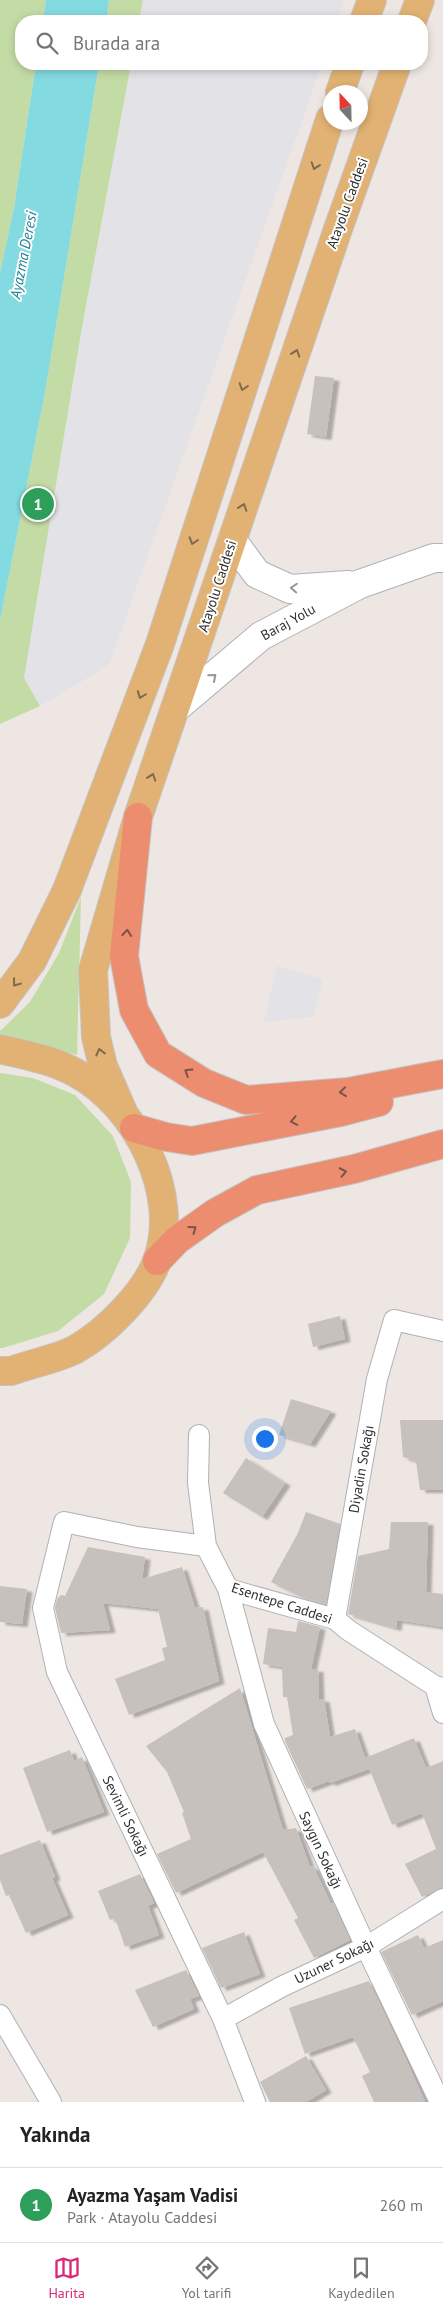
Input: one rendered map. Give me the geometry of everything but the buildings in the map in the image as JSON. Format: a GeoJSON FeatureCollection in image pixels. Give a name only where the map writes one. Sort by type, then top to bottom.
{"type":"FeatureCollection","features":[{"type":"Feature","properties":{"kind":"highway"},"geometry":{"type":"LineString","coordinates":[[138,818],[124,956],[134,1010],[158,1054],[204,1083],[246,1100],[348,1092],[443,1074]]}},
{"type":"Feature","properties":{"kind":"highway"},"geometry":{"type":"LineString","coordinates":[[129,1121],[166,1137],[192,1140],[341,1112],[443,1086]]}},
{"type":"Feature","properties":{"kind":"highway"},"geometry":{"type":"LineString","coordinates":[[157,1261],[177,1240],[215,1213],[257,1190],[354,1169],[443,1144]]}},
{"type":"Feature","properties":{"kind":"main road"},"geometry":{"type":"LineString","coordinates":[[366,15],[372,0]]}},
{"type":"Feature","properties":{"kind":"main road"},"geometry":{"type":"LineString","coordinates":[[414,15],[420,0]]}},
{"type":"Feature","properties":{"kind":"main road"},"geometry":{"type":"LineString","coordinates":[[342,85],[348,70]]}},
{"type":"Feature","properties":{"kind":"main road","name":"Atayolu Caddesi"},"geometry":{"type":"LineString","coordinates":[[129,1121],[104,1066],[96,1037],[93,970],[138,818],[338,229],[395,70]]}},
{"type":"Feature","properties":{"kind":"main road"},"geometry":{"type":"LineString","coordinates":[[0,1004],[32,961],[67,890],[160,644],[327,130]]}},
{"type":"Feature","properties":{"kind":"main road"},"geometry":{"type":"LineString","coordinates":[[0,1049],[38,1058],[76,1073],[101,1091],[129,1121],[145,1145],[157,1172],[165,1221],[157,1261],[132,1304],[75,1349],[11,1370],[0,1371]]}},
{"type":"Feature","properties":{"kind":"street","name":"Baraj Yolu"},"geometry":{"type":"LineString","coordinates":[[232,540],[257,574],[290,589],[360,584]]}},
{"type":"Feature","properties":{"kind":"street","name":"Baraj Yolu"},"geometry":{"type":"LineString","coordinates":[[176,708],[261,636],[360,584],[434,558],[443,558]]}},
{"type":"Feature","properties":{"kind":"street","name":"Diyadin Sokağı"},"geometry":{"type":"LineString","coordinates":[[335,1619],[377,1379],[394,1320],[443,1331]]}},
{"type":"Feature","properties":{"kind":"street","name":"Esentepe Caddesi"},"geometry":{"type":"LineString","coordinates":[[199,1435],[198,1482],[206,1546],[228,1589],[335,1619],[348,1630],[439,1687]]}},
{"type":"Feature","properties":{"kind":"street","name":"Sevimli Sokağı"},"geometry":{"type":"LineString","coordinates":[[206,1546],[137,1537],[64,1522],[43,1608],[57,1672],[223,2019],[255,2102]]}},
{"type":"Feature","properties":{"kind":"street","name":"Saygın Sokağı"},"geometry":{"type":"LineString","coordinates":[[228,1589],[264,1724],[366,1947],[440,2102]]}},
{"type":"Feature","properties":{"kind":"street"},"geometry":{"type":"LineString","coordinates":[[439,1687],[443,1712]]}},
{"type":"Feature","properties":{"kind":"street","name":"Uzuner Sokağı"},"geometry":{"type":"LineString","coordinates":[[223,2019],[281,1987],[366,1947],[443,1899]]}},
{"type":"Feature","properties":{"kind":"street"},"geometry":{"type":"LineString","coordinates":[[0,2015],[51,2102]]}},
{"type":"Feature","properties":{"kind":"shaded area"},"geometry":{"type":"Polygon","coordinates":[[[143,0],[345,0],[339,15],[140,15],[143,0]]]}},
{"type":"Feature","properties":{"kind":"shaded area"},"geometry":{"type":"Polygon","coordinates":[[[130,70],[320,70],[109,665],[40,706],[24,678],[82,327],[130,70]]]}},
{"type":"Feature","properties":{"kind":"shaded area"},"geometry":{"type":"Polygon","coordinates":[[[277,966],[323,979],[313,1017],[264,1022],[277,966]]]}},
{"type":"Feature","properties":{"kind":"green space"},"geometry":{"type":"Polygon","coordinates":[[[0,0],[46,0],[44,15],[15,15],[15,70],[35,70],[14,208],[0,273],[0,0]]]}},
{"type":"Feature","properties":{"kind":"green space"},"geometry":{"type":"Polygon","coordinates":[[[109,0],[143,0],[140,15],[107,15],[109,0]]]}},
{"type":"Feature","properties":{"kind":"green space"},"geometry":{"type":"Polygon","coordinates":[[[98,70],[130,70],[82,327],[24,678],[40,706],[0,724],[0,621],[46,387],[98,70]]]}},
{"type":"Feature","properties":{"kind":"green space"},"geometry":{"type":"Polygon","coordinates":[[[81,897],[77,1055],[0,1035],[0,1031],[30,1002],[59,953],[81,897]]]}},
{"type":"Feature","properties":{"kind":"green space"},"geometry":{"type":"Polygon","coordinates":[[[0,1073],[33,1078],[75,1095],[113,1136],[131,1182],[130,1238],[104,1294],[58,1331],[3,1348],[0,1348],[0,1073]]]}},
{"type":"Feature","properties":{"kind":"water"},"geometry":{"type":"Polygon","coordinates":[[[46,0],[109,0],[107,15],[44,15],[46,0]]]}},
{"type":"Feature","properties":{"kind":"water","name":"Ayazma Deresi"},"geometry":{"type":"Polygon","coordinates":[[[35,70],[98,70],[46,387],[0,621],[0,273],[14,208],[35,70]]]}},
{"type":"Feature","properties":{"kind":"place","name":"Ayazma Yaşam Vadisi"},"geometry":{"type":"Point","coordinates":[38,504]}}]}
